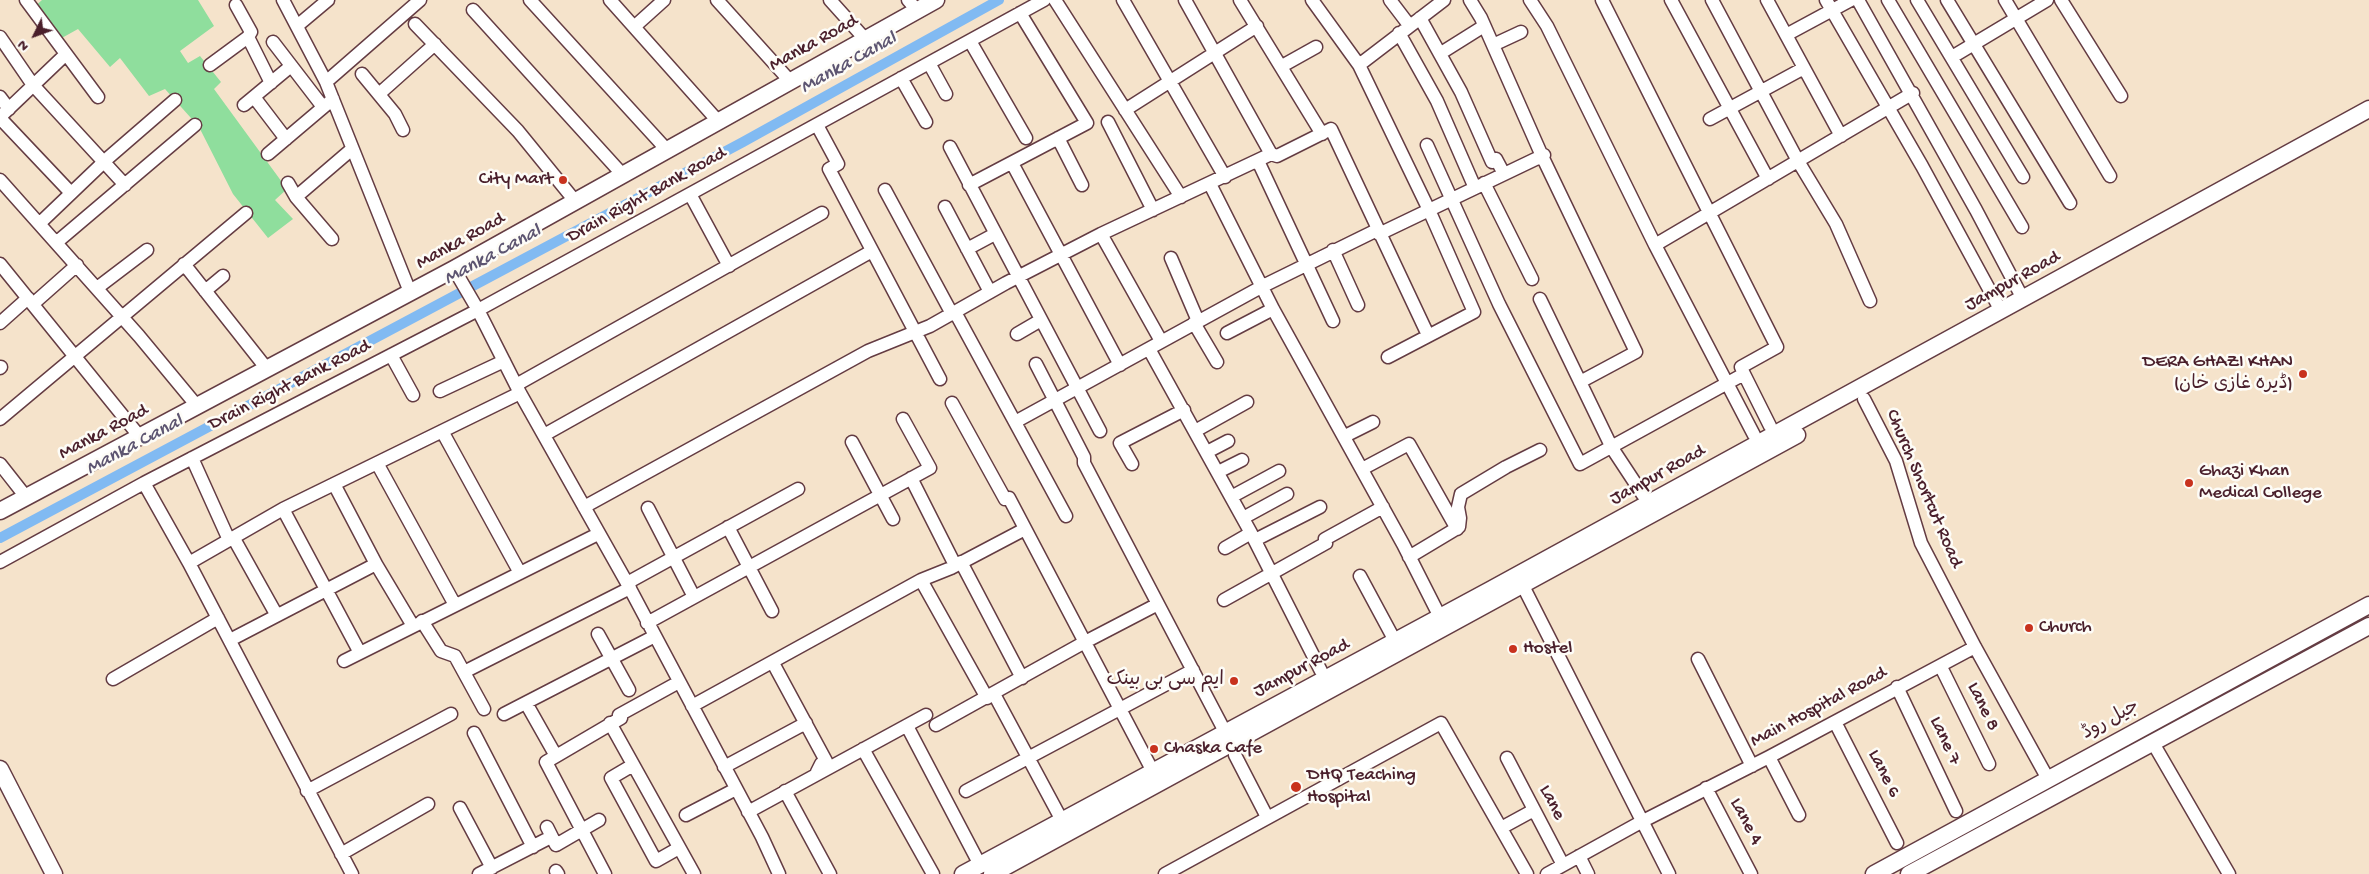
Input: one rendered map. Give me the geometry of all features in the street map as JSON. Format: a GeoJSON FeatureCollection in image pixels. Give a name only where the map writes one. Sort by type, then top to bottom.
{"type":"FeatureCollection","features":[{"type":"Feature","properties":{"kind":"main road","name":"Manka Road"},"geometry":{"type":"LineString","coordinates":[[0,511],[410,292],[458,276],[575,201],[865,39],[912,5],[936,0]]}},
{"type":"Feature","properties":{"kind":"main road","name":"Jampur Road"},"geometry":{"type":"LineString","coordinates":[[986,869],[1395,641],[2369,109]]}},
{"type":"Feature","properties":{"kind":"main road","name":"Jampur Road"},"geometry":{"type":"LineString","coordinates":[[963,874],[986,869],[1523,586],[2369,121]]}},
{"type":"Feature","properties":{"kind":"main road","name":"جیل روڈ"},"geometry":{"type":"LineString","coordinates":[[1874,874],[2216,686],[2369,605]]}},
{"type":"Feature","properties":{"kind":"main road","name":"جیل روڈ"},"geometry":{"type":"LineString","coordinates":[[1909,874],[2369,626]]}},
{"type":"Feature","properties":{"kind":"main road"},"geometry":{"type":"LineString","coordinates":[[2216,686],[2225,702]]}},
{"type":"Feature","properties":{"kind":"main road"},"geometry":{"type":"LineString","coordinates":[[0,770],[54,874]]}},
{"type":"Feature","properties":{"kind":"street"},"geometry":{"type":"LineString","coordinates":[[26,0],[98,97]]}},
{"type":"Feature","properties":{"kind":"street"},"geometry":{"type":"LineString","coordinates":[[283,0],[326,82],[328,103]]}},
{"type":"Feature","properties":{"kind":"street"},"geometry":{"type":"LineString","coordinates":[[297,26],[328,0]]}},
{"type":"Feature","properties":{"kind":"street"},"geometry":{"type":"LineString","coordinates":[[326,82],[420,0]]}},
{"type":"Feature","properties":{"kind":"street"},"geometry":{"type":"LineString","coordinates":[[530,0],[667,150]]}},
{"type":"Feature","properties":{"kind":"street"},"geometry":{"type":"LineString","coordinates":[[610,0],[717,120]]}},
{"type":"Feature","properties":{"kind":"street"},"geometry":{"type":"LineString","coordinates":[[634,27],[664,0]]}},
{"type":"Feature","properties":{"kind":"street"},"geometry":{"type":"LineString","coordinates":[[717,0],[790,81]]}},
{"type":"Feature","properties":{"kind":"street"},"geometry":{"type":"LineString","coordinates":[[830,0],[865,39]]}},
{"type":"Feature","properties":{"kind":"street","name":"Drain Right Bank Road"},"geometry":{"type":"LineString","coordinates":[[0,562],[144,483],[478,310],[1044,0]]}},
{"type":"Feature","properties":{"kind":"street"},"geometry":{"type":"LineString","coordinates":[[1055,0],[1181,197]]}},
{"type":"Feature","properties":{"kind":"street"},"geometry":{"type":"LineString","coordinates":[[1124,0],[1224,177]]}},
{"type":"Feature","properties":{"kind":"street"},"geometry":{"type":"LineString","coordinates":[[1185,0],[1271,154],[1277,156],[1331,129],[1428,335]]}},
{"type":"Feature","properties":{"kind":"street"},"geometry":{"type":"LineString","coordinates":[[1240,0],[1322,134]]}},
{"type":"Feature","properties":{"kind":"street"},"geometry":{"type":"LineString","coordinates":[[1312,0],[1359,65],[1430,210],[1474,312],[1388,357]]}},
{"type":"Feature","properties":{"kind":"street"},"geometry":{"type":"LineString","coordinates":[[1390,0],[1409,25],[1441,53],[1492,162],[1496,159],[1504,174]]}},
{"type":"Feature","properties":{"kind":"street"},"geometry":{"type":"LineString","coordinates":[[1359,65],[1444,0]]}},
{"type":"Feature","properties":{"kind":"street"},"geometry":{"type":"LineString","coordinates":[[1470,0],[1484,26],[1636,352],[1580,382]]}},
{"type":"Feature","properties":{"kind":"street"},"geometry":{"type":"LineString","coordinates":[[1530,0],[1547,26],[1655,245],[1754,435]]}},
{"type":"Feature","properties":{"kind":"street"},"geometry":{"type":"LineString","coordinates":[[1602,0],[1777,347],[1740,367],[1770,426]]}},
{"type":"Feature","properties":{"kind":"street"},"geometry":{"type":"LineString","coordinates":[[1671,0],[1768,179]]}},
{"type":"Feature","properties":{"kind":"street"},"geometry":{"type":"LineString","coordinates":[[1712,0],[1798,161],[1836,224],[1870,301]]}},
{"type":"Feature","properties":{"kind":"street"},"geometry":{"type":"LineString","coordinates":[[1766,0],[1841,136]]}},
{"type":"Feature","properties":{"kind":"street"},"geometry":{"type":"LineString","coordinates":[[1786,36],[1829,5],[1851,0]]}},
{"type":"Feature","properties":{"kind":"street"},"geometry":{"type":"LineString","coordinates":[[1858,0],[1912,93],[2023,299]]}},
{"type":"Feature","properties":{"kind":"street"},"geometry":{"type":"LineString","coordinates":[[1888,0],[2022,227]]}},
{"type":"Feature","properties":{"kind":"street"},"geometry":{"type":"LineString","coordinates":[[1917,0],[2023,177]]}},
{"type":"Feature","properties":{"kind":"street"},"geometry":{"type":"LineString","coordinates":[[1947,0],[2070,203]]}},
{"type":"Feature","properties":{"kind":"street"},"geometry":{"type":"LineString","coordinates":[[2005,0],[2110,176]]}},
{"type":"Feature","properties":{"kind":"street"},"geometry":{"type":"LineString","coordinates":[[1952,57],[2047,0]]}},
{"type":"Feature","properties":{"kind":"street"},"geometry":{"type":"LineString","coordinates":[[2062,0],[2121,96]]}},
{"type":"Feature","properties":{"kind":"street"},"geometry":{"type":"LineString","coordinates":[[210,66],[248,37],[251,32],[236,5]]}},
{"type":"Feature","properties":{"kind":"street"},"geometry":{"type":"LineString","coordinates":[[1829,5],[2001,311]]}},
{"type":"Feature","properties":{"kind":"street"},"geometry":{"type":"LineString","coordinates":[[473,10],[622,174]]}},
{"type":"Feature","properties":{"kind":"street"},"geometry":{"type":"LineString","coordinates":[[969,185],[1086,123],[1020,13]]}},
{"type":"Feature","properties":{"kind":"street"},"geometry":{"type":"LineString","coordinates":[[415,24],[518,131],[575,201]]}},
{"type":"Feature","properties":{"kind":"street"},"geometry":{"type":"LineString","coordinates":[[1409,25],[1437,101],[1479,186],[1532,279]]}},
{"type":"Feature","properties":{"kind":"street"},"geometry":{"type":"LineString","coordinates":[[1125,110],[1257,26]]}},
{"type":"Feature","properties":{"kind":"street"},"geometry":{"type":"LineString","coordinates":[[1441,53],[1484,26]]}},
{"type":"Feature","properties":{"kind":"street"},"geometry":{"type":"LineString","coordinates":[[1493,46],[1521,32]]}},
{"type":"Feature","properties":{"kind":"street"},"geometry":{"type":"LineString","coordinates":[[0,37],[33,85],[125,185]]}},
{"type":"Feature","properties":{"kind":"street"},"geometry":{"type":"LineString","coordinates":[[248,37],[271,83]]}},
{"type":"Feature","properties":{"kind":"street"},"geometry":{"type":"LineString","coordinates":[[970,41],[1026,138]]}},
{"type":"Feature","properties":{"kind":"street"},"geometry":{"type":"LineString","coordinates":[[273,42],[291,66],[328,103],[352,149],[410,292]]}},
{"type":"Feature","properties":{"kind":"street"},"geometry":{"type":"LineString","coordinates":[[379,94],[435,44]]}},
{"type":"Feature","properties":{"kind":"street"},"geometry":{"type":"LineString","coordinates":[[1282,66],[1316,47]]}},
{"type":"Feature","properties":{"kind":"street"},"geometry":{"type":"LineString","coordinates":[[3,115],[66,54]]}},
{"type":"Feature","properties":{"kind":"street"},"geometry":{"type":"LineString","coordinates":[[929,63],[946,94]]}},
{"type":"Feature","properties":{"kind":"street"},"geometry":{"type":"LineString","coordinates":[[286,139],[249,101],[291,66]]}},
{"type":"Feature","properties":{"kind":"street"},"geometry":{"type":"LineString","coordinates":[[1710,119],[1804,68]]}},
{"type":"Feature","properties":{"kind":"street"},"geometry":{"type":"LineString","coordinates":[[362,74],[395,114],[403,130]]}},
{"type":"Feature","properties":{"kind":"street"},"geometry":{"type":"LineString","coordinates":[[902,78],[926,122]]}},
{"type":"Feature","properties":{"kind":"street"},"geometry":{"type":"LineString","coordinates":[[1655,245],[1912,93]]}},
{"type":"Feature","properties":{"kind":"street"},"geometry":{"type":"LineString","coordinates":[[0,97],[3,115],[71,193]]}},
{"type":"Feature","properties":{"kind":"street"},"geometry":{"type":"LineString","coordinates":[[40,224],[103,163],[175,100]]}},
{"type":"Feature","properties":{"kind":"street"},"geometry":{"type":"LineString","coordinates":[[268,154],[328,103]]}},
{"type":"Feature","properties":{"kind":"street"},"geometry":{"type":"LineString","coordinates":[[1108,122],[1153,210]]}},
{"type":"Feature","properties":{"kind":"street"},"geometry":{"type":"LineString","coordinates":[[817,125],[838,164],[829,169],[940,378]]}},
{"type":"Feature","properties":{"kind":"street"},"geometry":{"type":"LineString","coordinates":[[57,242],[195,126]]}},
{"type":"Feature","properties":{"kind":"street"},"geometry":{"type":"LineString","coordinates":[[1058,138],[1082,185]]}},
{"type":"Feature","properties":{"kind":"street"},"geometry":{"type":"LineString","coordinates":[[1427,145],[1499,304],[1580,464],[1744,374]]}},
{"type":"Feature","properties":{"kind":"street"},"geometry":{"type":"LineString","coordinates":[[950,147],[1017,277],[1079,388],[1100,431]]}},
{"type":"Feature","properties":{"kind":"street"},"geometry":{"type":"LineString","coordinates":[[296,197],[352,149]]}},
{"type":"Feature","properties":{"kind":"street"},"geometry":{"type":"LineString","coordinates":[[584,507],[868,351],[916,332],[1101,234],[1271,154]]}},
{"type":"Feature","properties":{"kind":"street"},"geometry":{"type":"LineString","coordinates":[[1015,422],[1306,263],[1430,210],[1543,155]]}},
{"type":"Feature","properties":{"kind":"street"},"geometry":{"type":"LineString","coordinates":[[1258,161],[1333,321]]}},
{"type":"Feature","properties":{"kind":"street"},"geometry":{"type":"LineString","coordinates":[[1012,163],[1120,365]]}},
{"type":"Feature","properties":{"kind":"street"},"geometry":{"type":"LineString","coordinates":[[0,180],[57,242],[197,406]]}},
{"type":"Feature","properties":{"kind":"street"},"geometry":{"type":"LineString","coordinates":[[288,182],[296,197],[332,239]]}},
{"type":"Feature","properties":{"kind":"street"},"geometry":{"type":"LineString","coordinates":[[1210,184],[1273,309],[1345,436],[1440,617]]}},
{"type":"Feature","properties":{"kind":"street"},"geometry":{"type":"LineString","coordinates":[[885,190],[1066,516]]}},
{"type":"Feature","properties":{"kind":"street"},"geometry":{"type":"LineString","coordinates":[[690,194],[729,266]]}},
{"type":"Feature","properties":{"kind":"street"},"geometry":{"type":"LineString","coordinates":[[945,207],[990,292]]}},
{"type":"Feature","properties":{"kind":"street"},"geometry":{"type":"LineString","coordinates":[[0,419],[246,213]]}},
{"type":"Feature","properties":{"kind":"street"},"geometry":{"type":"LineString","coordinates":[[189,563],[283,509],[442,431],[518,389],[822,213]]}},
{"type":"Feature","properties":{"kind":"street"},"geometry":{"type":"LineString","coordinates":[[967,249],[995,234]]}},
{"type":"Feature","properties":{"kind":"street"},"geometry":{"type":"LineString","coordinates":[[1101,234],[1161,341]]}},
{"type":"Feature","properties":{"kind":"street"},"geometry":{"type":"LineString","coordinates":[[97,288],[147,250]]}},
{"type":"Feature","properties":{"kind":"street"},"geometry":{"type":"LineString","coordinates":[[544,435],[872,250]]}},
{"type":"Feature","properties":{"kind":"street"},"geometry":{"type":"LineString","coordinates":[[1333,250],[1358,305]]}},
{"type":"Feature","properties":{"kind":"street"},"geometry":{"type":"LineString","coordinates":[[1171,258],[1196,322],[1217,362]]}},
{"type":"Feature","properties":{"kind":"street"},"geometry":{"type":"LineString","coordinates":[[0,264],[140,437]]}},
{"type":"Feature","properties":{"kind":"street"},"geometry":{"type":"LineString","coordinates":[[184,264],[267,369]]}},
{"type":"Feature","properties":{"kind":"street"},"geometry":{"type":"LineString","coordinates":[[0,323],[77,265]]}},
{"type":"Feature","properties":{"kind":"street"},"geometry":{"type":"LineString","coordinates":[[205,291],[223,276]]}},
{"type":"Feature","properties":{"kind":"street"},"geometry":{"type":"LineString","coordinates":[[458,276],[471,296],[518,389],[655,636],[779,874]]}},
{"type":"Feature","properties":{"kind":"street"},"geometry":{"type":"LineString","coordinates":[[1540,299],[1612,448],[1643,495]]}},
{"type":"Feature","properties":{"kind":"street"},"geometry":{"type":"LineString","coordinates":[[1227,333],[1273,309]]}},
{"type":"Feature","properties":{"kind":"street"},"geometry":{"type":"LineString","coordinates":[[1017,334],[1041,320]]}},
{"type":"Feature","properties":{"kind":"street"},"geometry":{"type":"LineString","coordinates":[[1149,350],[1243,518],[1321,671]]}},
{"type":"Feature","properties":{"kind":"street"},"geometry":{"type":"LineString","coordinates":[[391,355],[413,395]]}},
{"type":"Feature","properties":{"kind":"street"},"geometry":{"type":"LineString","coordinates":[[440,391],[504,361]]}},
{"type":"Feature","properties":{"kind":"street"},"geometry":{"type":"LineString","coordinates":[[1036,364],[1084,457],[1084,462],[1222,726]]}},
{"type":"Feature","properties":{"kind":"street","name":"Church Shortcut Road"},"geometry":{"type":"LineString","coordinates":[[1864,399],[1896,461],[1921,543],[1975,647]]}},
{"type":"Feature","properties":{"kind":"street"},"geometry":{"type":"LineString","coordinates":[[1196,431],[1247,402]]}},
{"type":"Feature","properties":{"kind":"street"},"geometry":{"type":"LineString","coordinates":[[952,404],[1005,499],[1009,498],[1150,766]]}},
{"type":"Feature","properties":{"kind":"street"},"geometry":{"type":"LineString","coordinates":[[1132,464],[1120,443],[1184,410]]}},
{"type":"Feature","properties":{"kind":"street"},"geometry":{"type":"LineString","coordinates":[[647,623],[930,468],[903,419]]}},
{"type":"Feature","properties":{"kind":"street"},"geometry":{"type":"LineString","coordinates":[[1345,436],[1373,422]]}},
{"type":"Feature","properties":{"kind":"street"},"geometry":{"type":"LineString","coordinates":[[442,431],[520,573]]}},
{"type":"Feature","properties":{"kind":"street"},"geometry":{"type":"LineString","coordinates":[[1207,452],[1228,441]]}},
{"type":"Feature","properties":{"kind":"street"},"geometry":{"type":"LineString","coordinates":[[852,442],[893,519]]}},
{"type":"Feature","properties":{"kind":"street"},"geometry":{"type":"LineString","coordinates":[[1362,468],[1409,444],[1457,529]]}},
{"type":"Feature","properties":{"kind":"street"},"geometry":{"type":"LineString","coordinates":[[1409,557],[1457,529],[1460,518],[1458,507],[1461,494],[1506,467],[1540,450]]}},
{"type":"Feature","properties":{"kind":"street"},"geometry":{"type":"LineString","coordinates":[[192,458],[231,538],[276,614]]}},
{"type":"Feature","properties":{"kind":"street"},"geometry":{"type":"LineString","coordinates":[[1218,472],[1242,460]]}},
{"type":"Feature","properties":{"kind":"street"},"geometry":{"type":"LineString","coordinates":[[377,463],[455,605]]}},
{"type":"Feature","properties":{"kind":"street"},"geometry":{"type":"LineString","coordinates":[[0,464],[26,497]]}},
{"type":"Feature","properties":{"kind":"street"},"geometry":{"type":"LineString","coordinates":[[1231,497],[1279,471]]}},
{"type":"Feature","properties":{"kind":"street"},"geometry":{"type":"LineString","coordinates":[[911,478],[1022,678]]}},
{"type":"Feature","properties":{"kind":"street"},"geometry":{"type":"LineString","coordinates":[[144,483],[230,640],[352,874]]}},
{"type":"Feature","properties":{"kind":"street"},"geometry":{"type":"LineString","coordinates":[[334,484],[376,564],[418,623],[441,651],[455,656],[484,709]]}},
{"type":"Feature","properties":{"kind":"street"},"geometry":{"type":"LineString","coordinates":[[464,672],[628,586],[674,556],[798,489]]}},
{"type":"Feature","properties":{"kind":"street"},"geometry":{"type":"LineString","coordinates":[[1243,518],[1287,494]]}},
{"type":"Feature","properties":{"kind":"street"},"geometry":{"type":"LineString","coordinates":[[1225,548],[1320,507]]}},
{"type":"Feature","properties":{"kind":"street"},"geometry":{"type":"LineString","coordinates":[[1224,600],[1326,543],[1325,539],[1383,507]]}},
{"type":"Feature","properties":{"kind":"street"},"geometry":{"type":"LineString","coordinates":[[648,508],[694,597]]}},
{"type":"Feature","properties":{"kind":"street"},"geometry":{"type":"LineString","coordinates":[[283,509],[360,653]]}},
{"type":"Feature","properties":{"kind":"street"},"geometry":{"type":"LineString","coordinates":[[728,527],[772,610]]}},
{"type":"Feature","properties":{"kind":"street"},"geometry":{"type":"LineString","coordinates":[[692,706],[921,580],[958,564],[1025,529]]}},
{"type":"Feature","properties":{"kind":"street"},"geometry":{"type":"LineString","coordinates":[[344,661],[598,534]]}},
{"type":"Feature","properties":{"kind":"street"},"geometry":{"type":"LineString","coordinates":[[230,640],[276,614],[376,564]]}},
{"type":"Feature","properties":{"kind":"street"},"geometry":{"type":"LineString","coordinates":[[1360,576],[1395,641]]}},
{"type":"Feature","properties":{"kind":"street"},"geometry":{"type":"LineString","coordinates":[[921,580],[990,696],[1029,757],[1060,815]]}},
{"type":"Feature","properties":{"kind":"street"},"geometry":{"type":"LineString","coordinates":[[1523,586],[1669,874]]}},
{"type":"Feature","properties":{"kind":"street"},"geometry":{"type":"LineString","coordinates":[[936,725],[1085,642],[1158,604]]}},
{"type":"Feature","properties":{"kind":"street"},"geometry":{"type":"LineString","coordinates":[[113,680],[218,618]]}},
{"type":"Feature","properties":{"kind":"street"},"geometry":{"type":"LineString","coordinates":[[598,634],[629,690]]}},
{"type":"Feature","properties":{"kind":"street"},"geometry":{"type":"LineString","coordinates":[[504,714],[655,636]]}},
{"type":"Feature","properties":{"kind":"street"},"geometry":{"type":"LineString","coordinates":[[1975,647],[2048,779]]}},
{"type":"Feature","properties":{"kind":"street","name":"Main Hospital Road"},"geometry":{"type":"LineString","coordinates":[[1547,874],[1641,822],[1752,766],[1975,647]]}},
{"type":"Feature","properties":{"kind":"street"},"geometry":{"type":"LineString","coordinates":[[1698,659],[1752,766]]}},
{"type":"Feature","properties":{"kind":"street"},"geometry":{"type":"LineString","coordinates":[[773,663],[826,761],[821,764],[816,774]]}},
{"type":"Feature","properties":{"kind":"street","name":"Lane 8"},"geometry":{"type":"LineString","coordinates":[[1941,666],[1989,764]]}},
{"type":"Feature","properties":{"kind":"street"},"geometry":{"type":"LineString","coordinates":[[966,791],[1193,670]]}},
{"type":"Feature","properties":{"kind":"street"},"geometry":{"type":"LineString","coordinates":[[605,874],[546,762],[621,718],[619,715],[679,682]]}},
{"type":"Feature","properties":{"kind":"street","name":"Lane 7"},"geometry":{"type":"LineString","coordinates":[[1897,687],[1956,811]]}},
{"type":"Feature","properties":{"kind":"street"},"geometry":{"type":"LineString","coordinates":[[526,703],[556,756]]}},
{"type":"Feature","properties":{"kind":"street"},"geometry":{"type":"LineString","coordinates":[[308,791],[451,714]]}},
{"type":"Feature","properties":{"kind":"street"},"geometry":{"type":"LineString","coordinates":[[748,812],[926,715]]}},
{"type":"Feature","properties":{"kind":"street","name":"Lane 6"},"geometry":{"type":"LineString","coordinates":[[1835,722],[1897,843]]}},
{"type":"Feature","properties":{"kind":"street"},"geometry":{"type":"LineString","coordinates":[[724,767],[806,723]]}},
{"type":"Feature","properties":{"kind":"street"},"geometry":{"type":"LineString","coordinates":[[1164,874],[1441,723],[1527,874]]}},
{"type":"Feature","properties":{"kind":"street"},"geometry":{"type":"LineString","coordinates":[[610,724],[694,874]]}},
{"type":"Feature","properties":{"kind":"street"},"geometry":{"type":"LineString","coordinates":[[907,726],[986,869]]}},
{"type":"Feature","properties":{"kind":"street"},"geometry":{"type":"LineString","coordinates":[[474,732],[533,847]]}},
{"type":"Feature","properties":{"kind":"street"},"geometry":{"type":"LineString","coordinates":[[2153,742],[2229,874]]}},
{"type":"Feature","properties":{"kind":"street"},"geometry":{"type":"LineString","coordinates":[[863,749],[933,874]]}},
{"type":"Feature","properties":{"kind":"street"},"geometry":{"type":"LineString","coordinates":[[1235,755],[1267,817]]}},
{"type":"Feature","properties":{"kind":"street"},"geometry":{"type":"LineString","coordinates":[[1769,757],[1799,815]]}},
{"type":"Feature","properties":{"kind":"street","name":"Lane"},"geometry":{"type":"LineString","coordinates":[[1507,758],[1563,865]]}},
{"type":"Feature","properties":{"kind":"street"},"geometry":{"type":"LineString","coordinates":[[633,765],[611,778],[656,860],[679,848]]}},
{"type":"Feature","properties":{"kind":"street","name":"Lane 4"},"geometry":{"type":"LineString","coordinates":[[1706,788],[1751,874]]}},
{"type":"Feature","properties":{"kind":"street"},"geometry":{"type":"LineString","coordinates":[[686,815],[736,789]]}},
{"type":"Feature","properties":{"kind":"street"},"geometry":{"type":"LineString","coordinates":[[785,791],[830,874]]}},
{"type":"Feature","properties":{"kind":"street"},"geometry":{"type":"LineString","coordinates":[[341,854],[428,804]]}},
{"type":"Feature","properties":{"kind":"street"},"geometry":{"type":"LineString","coordinates":[[460,808],[492,868]]}},
{"type":"Feature","properties":{"kind":"street"},"geometry":{"type":"LineString","coordinates":[[1501,828],[1534,810]]}},
{"type":"Feature","properties":{"kind":"street"},"geometry":{"type":"LineString","coordinates":[[480,874],[533,847],[549,832],[556,845],[599,820]]}},
{"type":"Feature","properties":{"kind":"street"},"geometry":{"type":"LineString","coordinates":[[1579,856],[1588,874]]}},
{"type":"Feature","properties":{"kind":"green space"},"geometry":{"type":"Polygon","coordinates":[[[42,0],[198,0],[214,26],[180,51],[188,63],[200,56],[221,82],[214,89],[287,189],[275,200],[293,219],[268,238],[233,194],[199,127],[165,89],[149,96],[120,58],[110,67],[78,29],[60,39],[32,9],[42,0]]]}},
{"type":"Feature","properties":{"kind":"waterway","name":"Manka Canal"},"geometry":{"type":"LineString","coordinates":[[0,538],[743,142],[999,0]]}},
{"type":"Feature","properties":{"kind":"place","name":"City Mart"},"geometry":{"type":"Point","coordinates":[563,180]}},
{"type":"Feature","properties":{"kind":"place","name":"DERA GHAZI KHAN (ڈیرہ غازی خان)"},"geometry":{"type":"Point","coordinates":[2303,374]}},
{"type":"Feature","properties":{"kind":"place","name":"Ghazi Khan Medical College"},"geometry":{"type":"Point","coordinates":[2189,483]}},
{"type":"Feature","properties":{"kind":"place","name":"Church"},"geometry":{"type":"Point","coordinates":[2029,628]}},
{"type":"Feature","properties":{"kind":"place","name":"Hostel"},"geometry":{"type":"Point","coordinates":[1513,649]}},
{"type":"Feature","properties":{"kind":"place","name":"ایم سی بی بینک"},"geometry":{"type":"Point","coordinates":[1234,681]}},
{"type":"Feature","properties":{"kind":"place","name":"Chaska Cafe"},"geometry":{"type":"Point","coordinates":[1154,749]}},
{"type":"Feature","properties":{"kind":"place","name":"DHQ Teaching Hospital"},"geometry":{"type":"Point","coordinates":[1296,787]}}]}
